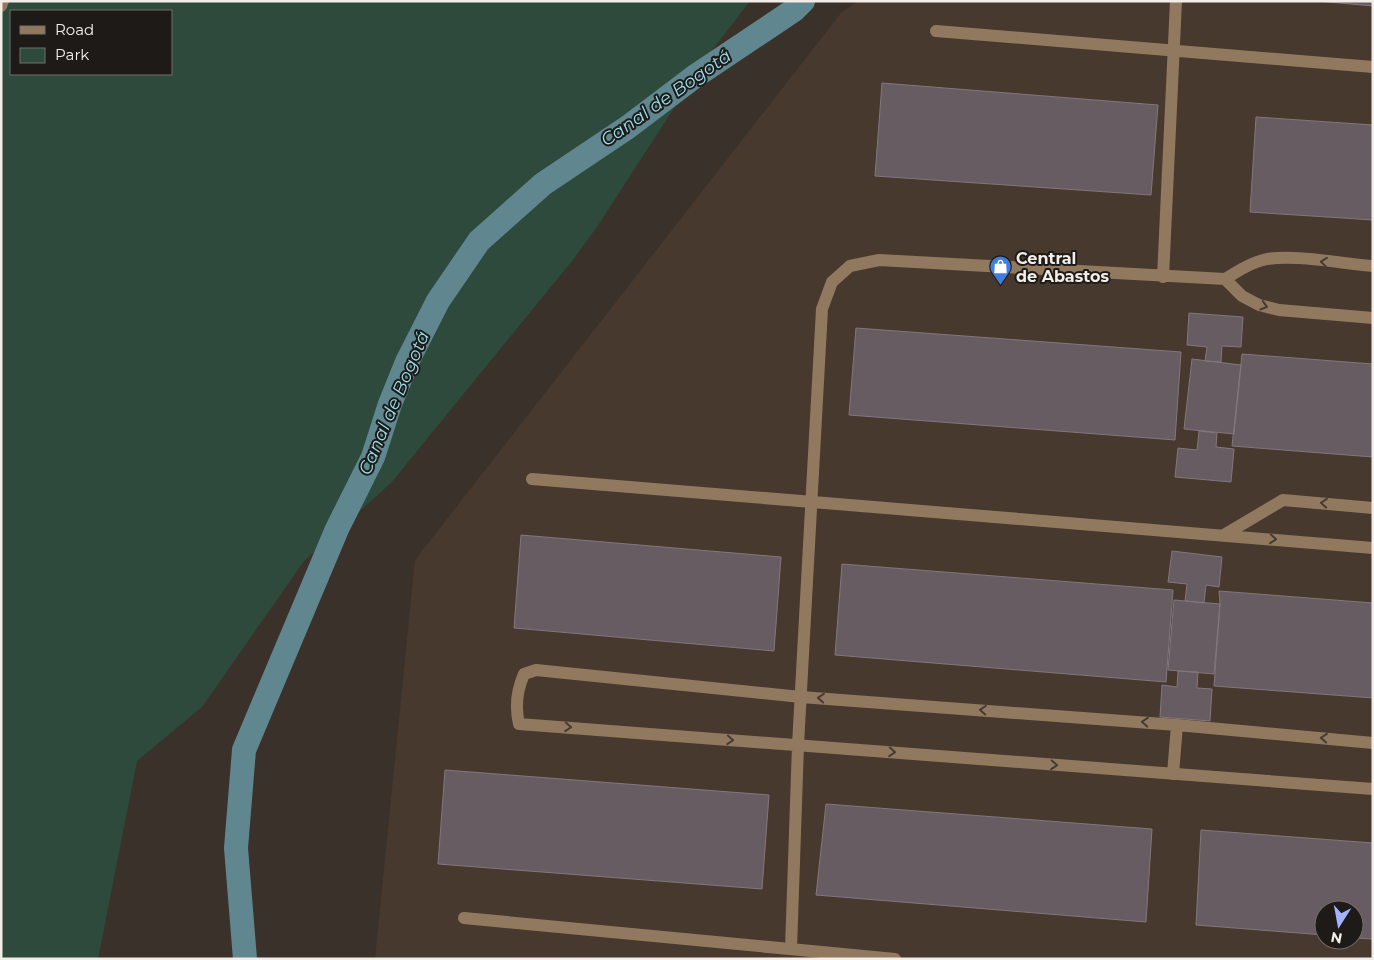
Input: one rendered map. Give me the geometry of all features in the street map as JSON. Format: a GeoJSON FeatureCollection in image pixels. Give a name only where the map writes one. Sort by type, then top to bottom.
{"type":"FeatureCollection","features":[{"type":"Feature","properties":{"kind":"street"},"geometry":{"type":"LineString","coordinates":[[1,6],[3,1]]}},
{"type":"Feature","properties":{"kind":"street"},"geometry":{"type":"LineString","coordinates":[[1163,277],[1176,1]]}},
{"type":"Feature","properties":{"kind":"street"},"geometry":{"type":"LineString","coordinates":[[936,31],[1373,67]]}},
{"type":"Feature","properties":{"kind":"street"},"geometry":{"type":"LineString","coordinates":[[791,949],[798,745],[822,310],[832,282],[850,266],[879,260],[1225,279],[1245,267],[1264,260],[1289,258],[1373,266]]}},
{"type":"Feature","properties":{"kind":"street"},"geometry":{"type":"LineString","coordinates":[[1225,279],[1242,296],[1259,305],[1279,310],[1373,318]]}},
{"type":"Feature","properties":{"kind":"street"},"geometry":{"type":"LineString","coordinates":[[532,479],[1373,548]]}},
{"type":"Feature","properties":{"kind":"street"},"geometry":{"type":"LineString","coordinates":[[1224,535],[1283,500],[1373,508]]}},
{"type":"Feature","properties":{"kind":"street"},"geometry":{"type":"LineString","coordinates":[[1373,743],[1176,724],[801,697],[536,670],[524,674],[518,686],[516,713],[519,724],[1373,789]]}},
{"type":"Feature","properties":{"kind":"street"},"geometry":{"type":"LineString","coordinates":[[1173,774],[1176,724]]}},
{"type":"Feature","properties":{"kind":"street"},"geometry":{"type":"LineString","coordinates":[[464,918],[894,959]]}},
{"type":"Feature","properties":{"kind":"shaded area","name":"Central de Abastos"},"geometry":{"type":"Polygon","coordinates":[[[858,1],[1373,1],[1373,959],[375,959],[415,560],[841,13],[858,1]]]}},
{"type":"Feature","properties":{"kind":"green space"},"geometry":{"type":"Polygon","coordinates":[[[1,1],[750,1],[707,57],[597,227],[572,261],[391,483],[304,561],[202,707],[137,761],[98,959],[1,959],[1,1]]]}},
{"type":"Feature","properties":{"kind":"building"},"geometry":{"type":"Polygon","coordinates":[[[1317,1],[1373,1],[1373,6],[1317,1]]]}},
{"type":"Feature","properties":{"kind":"building"},"geometry":{"type":"Polygon","coordinates":[[[882,83],[1158,105],[1151,195],[875,176],[882,83]]]}},
{"type":"Feature","properties":{"kind":"building"},"geometry":{"type":"Polygon","coordinates":[[[1256,117],[1373,125],[1373,220],[1250,212],[1256,117]]]}},
{"type":"Feature","properties":{"kind":"building"},"geometry":{"type":"Polygon","coordinates":[[[1189,313],[1243,317],[1241,347],[1222,346],[1221,362],[1205,361],[1207,347],[1187,345],[1189,313]]]}},
{"type":"Feature","properties":{"kind":"building"},"geometry":{"type":"Polygon","coordinates":[[[856,328],[1181,352],[1175,440],[849,415],[856,328]]]}},
{"type":"Feature","properties":{"kind":"building"},"geometry":{"type":"Polygon","coordinates":[[[1242,354],[1373,364],[1373,457],[1232,446],[1242,354]]]}},
{"type":"Feature","properties":{"kind":"building"},"geometry":{"type":"Polygon","coordinates":[[[1192,359],[1241,365],[1234,434],[1184,429],[1192,359]]]}},
{"type":"Feature","properties":{"kind":"building"},"geometry":{"type":"Polygon","coordinates":[[[1199,431],[1217,433],[1216,447],[1234,449],[1231,482],[1175,477],[1178,448],[1197,450],[1199,431]]]}},
{"type":"Feature","properties":{"kind":"building"},"geometry":{"type":"Polygon","coordinates":[[[521,535],[781,557],[774,651],[514,628],[521,535]]]}},
{"type":"Feature","properties":{"kind":"building"},"geometry":{"type":"Polygon","coordinates":[[[1172,551],[1222,557],[1219,587],[1206,585],[1204,603],[1185,601],[1187,584],[1168,582],[1172,551]]]}},
{"type":"Feature","properties":{"kind":"building"},"geometry":{"type":"Polygon","coordinates":[[[842,564],[1173,590],[1166,682],[835,655],[842,564]]]}},
{"type":"Feature","properties":{"kind":"building"},"geometry":{"type":"Polygon","coordinates":[[[1219,591],[1373,603],[1373,698],[1214,686],[1220,604],[1219,591]]]}},
{"type":"Feature","properties":{"kind":"building"},"geometry":{"type":"Polygon","coordinates":[[[1174,600],[1220,604],[1214,674],[1168,670],[1174,600]]]}},
{"type":"Feature","properties":{"kind":"building"},"geometry":{"type":"Polygon","coordinates":[[[1178,671],[1198,672],[1197,688],[1212,689],[1210,721],[1160,717],[1162,685],[1177,687],[1178,671]]]}},
{"type":"Feature","properties":{"kind":"building"},"geometry":{"type":"Polygon","coordinates":[[[445,770],[769,795],[762,889],[438,864],[445,770]]]}},
{"type":"Feature","properties":{"kind":"building"},"geometry":{"type":"Polygon","coordinates":[[[826,804],[1152,829],[1146,922],[816,895],[826,804]]]}},
{"type":"Feature","properties":{"kind":"building"},"geometry":{"type":"Polygon","coordinates":[[[1201,830],[1373,843],[1373,939],[1364,939],[1364,900],[1314,900],[1314,934],[1196,925],[1201,830]]]}},
{"type":"Feature","properties":{"kind":"waterway","name":"Canal de Bogotá"},"geometry":{"type":"LineString","coordinates":[[245,959],[236,848],[244,750],[337,529],[373,457],[390,404],[407,362],[438,301],[479,241],[543,184],[628,127],[694,77],[794,10],[803,1]]}},
{"type":"Feature","properties":{"kind":"place","name":"Central de Abastos"},"geometry":{"type":"Point","coordinates":[1000,286]}}]}
